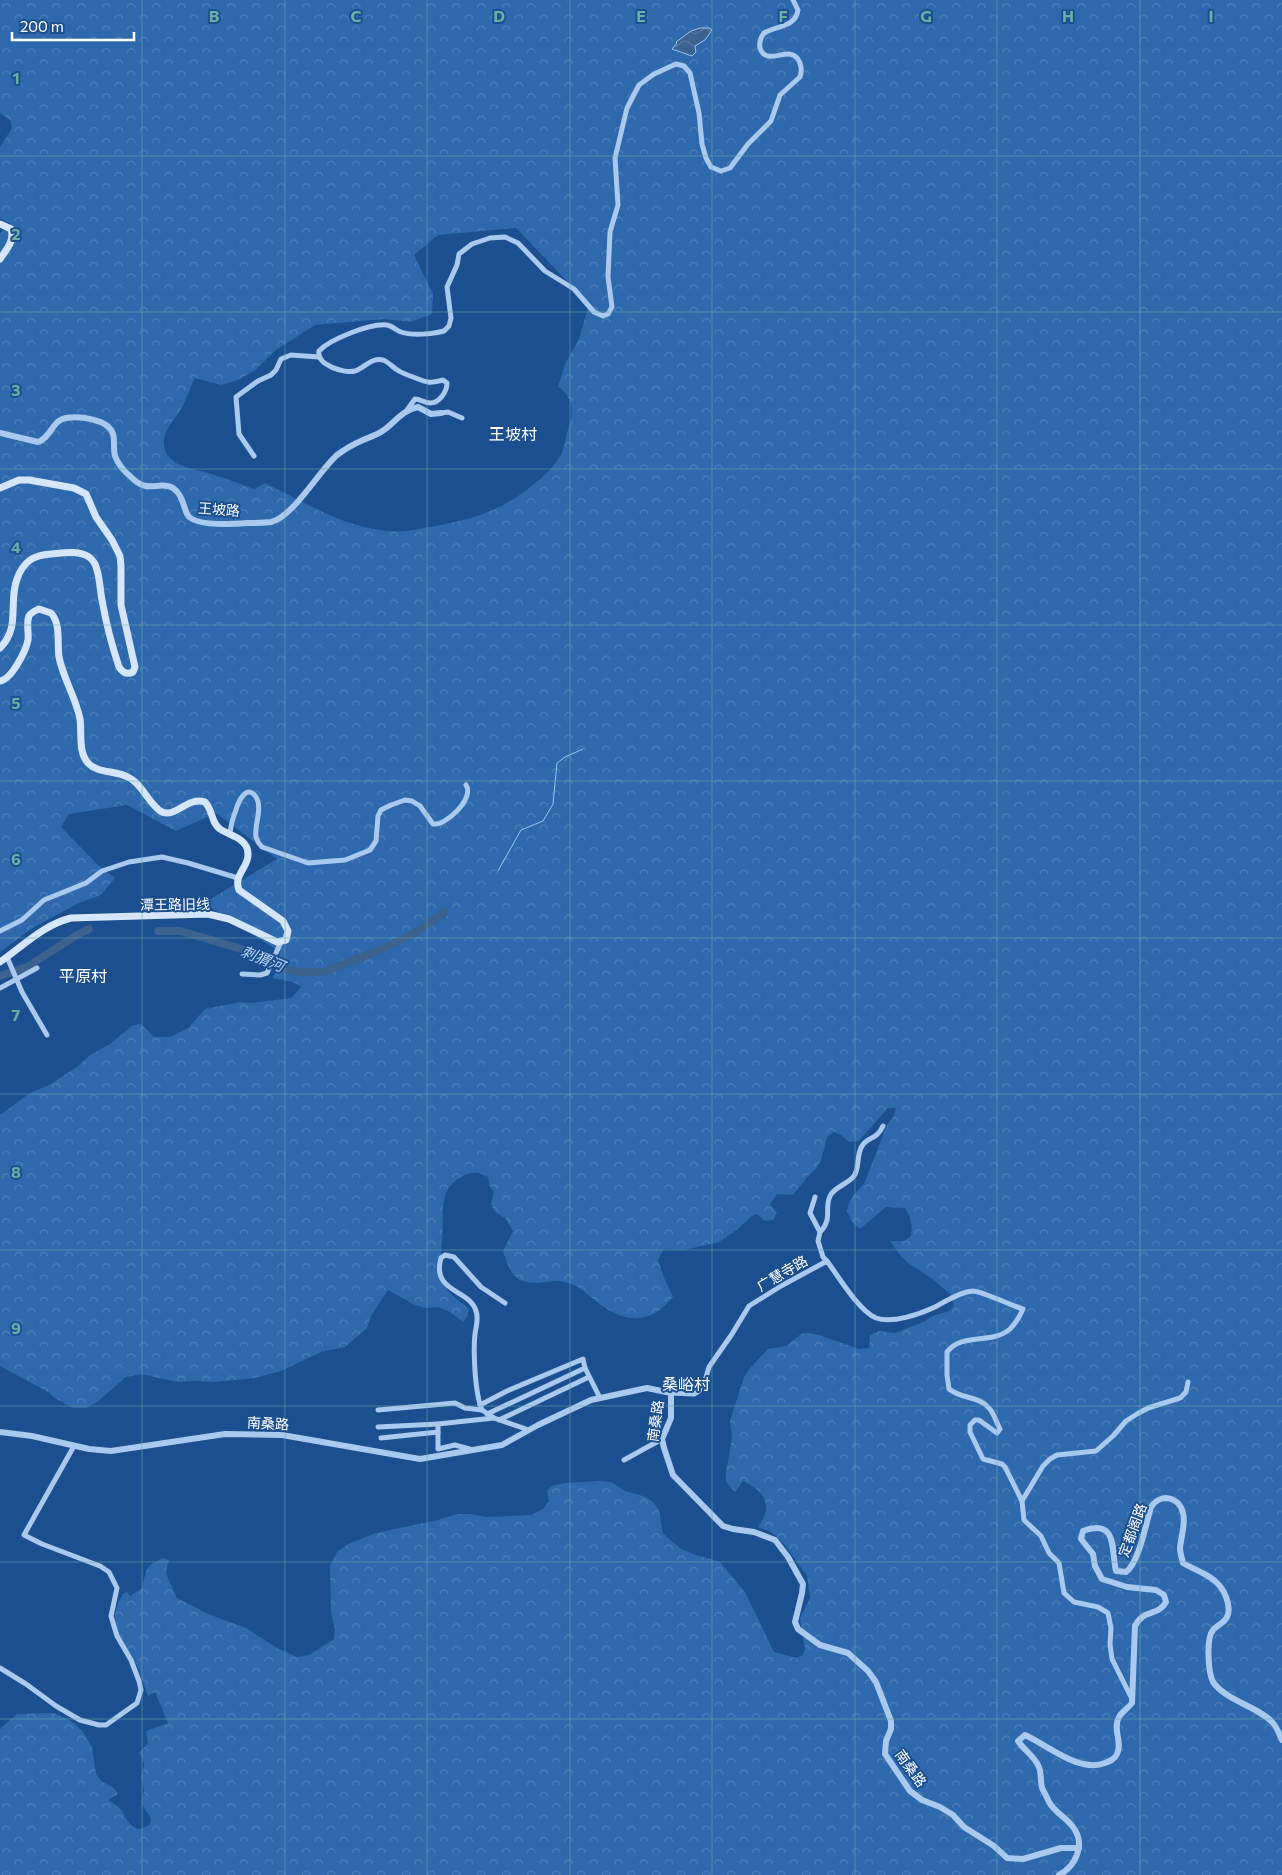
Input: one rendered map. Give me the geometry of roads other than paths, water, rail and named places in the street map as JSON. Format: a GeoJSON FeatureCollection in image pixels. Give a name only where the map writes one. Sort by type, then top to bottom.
{"type":"FeatureCollection","features":[{"type":"Feature","properties":{"kind":"main road"},"geometry":{"type":"LineString","coordinates":[[0,259],[11,242],[12,234],[10,229],[1,225]]}},
{"type":"Feature","properties":{"kind":"main road"},"geometry":{"type":"LineString","coordinates":[[0,488],[19,480],[29,480],[74,488],[86,494],[96,518],[112,540],[120,556],[120,605],[135,667],[133,672],[128,674],[119,667],[104,609],[96,567],[88,557],[75,553],[38,556],[24,564],[14,588],[10,634],[0,648]]}},
{"type":"Feature","properties":{"kind":"main road"},"geometry":{"type":"LineString","coordinates":[[0,681],[5,680],[10,675],[27,644],[30,614],[39,609],[49,611],[56,618],[60,658],[80,717],[82,747],[88,763],[99,769],[129,777],[163,812],[172,812],[194,801],[205,802],[209,807],[215,824],[242,841],[248,852],[247,860],[238,878]]}},
{"type":"Feature","properties":{"kind":"main road","name":"潭王路旧线"},"geometry":{"type":"LineString","coordinates":[[0,962],[48,927],[63,920],[81,917],[213,915],[229,918],[274,941],[284,942],[288,935],[286,924],[241,893],[237,887],[238,878]]}},
{"type":"Feature","properties":{"kind":"street"},"geometry":{"type":"LineString","coordinates":[[407,410],[415,399],[430,403],[437,401],[446,389],[448,384],[446,381],[428,382],[398,371],[383,360],[372,361],[352,372],[326,365],[319,357],[319,351],[330,342],[364,329],[386,325],[404,333],[444,331],[451,321],[447,291],[448,283],[457,265],[459,254],[472,244],[486,239],[505,237],[514,240],[549,274],[578,292],[594,312],[602,316],[608,314],[612,307],[608,276],[610,232],[618,205],[615,158],[627,108],[636,88],[645,79],[669,66],[679,64],[686,68],[690,73],[699,113],[702,144],[707,162],[714,169],[721,171],[727,169],[748,144],[771,122],[780,95],[800,77],[802,70],[795,56],[788,54],[770,57],[762,52],[760,44],[762,35],[767,31],[795,20],[798,10],[793,0]]}},
{"type":"Feature","properties":{"kind":"street"},"geometry":{"type":"LineString","coordinates":[[254,456],[239,434],[236,397],[258,381],[271,375],[276,370],[281,359],[291,355],[319,357]]}},
{"type":"Feature","properties":{"kind":"street"},"geometry":{"type":"LineString","coordinates":[[407,410],[418,407],[431,414],[448,412],[462,418]]}},
{"type":"Feature","properties":{"kind":"street","name":"王坡路"},"geometry":{"type":"LineString","coordinates":[[0,433],[38,442],[43,440],[56,424],[64,419],[72,418],[102,422],[112,430],[115,456],[129,475],[142,486],[166,486],[175,489],[181,498],[188,516],[192,520],[220,523],[268,522],[277,519],[288,510],[337,456],[353,445],[382,432],[407,410]]}},
{"type":"Feature","properties":{"kind":"street"},"geometry":{"type":"LineString","coordinates":[[230,833],[240,798],[245,794],[251,793],[256,796],[258,803],[255,827],[257,842],[262,847],[308,863],[345,860],[370,850],[376,842],[378,816],[381,810],[391,804],[405,800],[412,801],[420,806],[433,824],[439,825],[446,821],[463,804],[469,794],[469,789],[466,785]]}},
{"type":"Feature","properties":{"kind":"street"},"geometry":{"type":"LineString","coordinates":[[0,932],[22,920],[44,900],[86,883],[102,870],[129,862],[162,857],[238,878]]}},
{"type":"Feature","properties":{"kind":"street"},"geometry":{"type":"LineString","coordinates":[[242,974],[260,976],[267,974],[280,944]]}},
{"type":"Feature","properties":{"kind":"street"},"geometry":{"type":"LineString","coordinates":[[7,957],[22,992],[47,1035]]}},
{"type":"Feature","properties":{"kind":"street"},"geometry":{"type":"LineString","coordinates":[[0,988],[17,977],[37,968]]}},
{"type":"Feature","properties":{"kind":"street"},"geometry":{"type":"LineString","coordinates":[[827,1261],[823,1257],[818,1241],[820,1232],[826,1225],[828,1218],[830,1196],[855,1174],[860,1148],[868,1140],[877,1136],[883,1126]]}},
{"type":"Feature","properties":{"kind":"street"},"geometry":{"type":"LineString","coordinates":[[815,1197],[810,1213],[820,1232]]}},
{"type":"Feature","properties":{"kind":"street"},"geometry":{"type":"LineString","coordinates":[[483,1410],[474,1346],[477,1311],[470,1301],[446,1285],[438,1266],[441,1258],[445,1255],[454,1257],[481,1287],[505,1303]]}},
{"type":"Feature","properties":{"kind":"street","name":"广慧寺路"},"geometry":{"type":"LineString","coordinates":[[671,1393],[694,1394],[699,1391],[704,1384],[708,1367],[732,1334],[749,1306],[827,1261],[865,1312],[884,1320],[919,1314],[959,1295],[975,1291],[1024,1309],[1008,1330],[994,1337],[977,1338],[955,1344],[947,1352],[949,1389],[954,1394],[982,1402],[990,1408],[1000,1429],[997,1433],[979,1420],[975,1420],[970,1425],[970,1432],[983,1459],[1002,1464],[1005,1467],[1022,1501]]}},
{"type":"Feature","properties":{"kind":"street"},"geometry":{"type":"LineString","coordinates":[[483,1410],[507,1391],[583,1359],[585,1368],[600,1398]]}},
{"type":"Feature","properties":{"kind":"street"},"geometry":{"type":"LineString","coordinates":[[483,1410],[585,1368]]}},
{"type":"Feature","properties":{"kind":"street"},"geometry":{"type":"LineString","coordinates":[[378,1428],[496,1419],[589,1377]]}},
{"type":"Feature","properties":{"kind":"street"},"geometry":{"type":"LineString","coordinates":[[1131,1697],[1112,1659],[1110,1644],[1112,1628],[1108,1613],[1098,1607],[1074,1602],[1064,1593],[1059,1563],[1049,1553],[1041,1536],[1024,1520],[1022,1501],[1043,1466],[1050,1459],[1057,1456],[1096,1451],[1132,1418],[1148,1408],[1180,1398],[1186,1392],[1188,1382]]}},
{"type":"Feature","properties":{"kind":"street","name":"南桑路"},"geometry":{"type":"LineString","coordinates":[[0,1432],[111,1451],[225,1434],[282,1435],[420,1459],[502,1445],[590,1400],[647,1388],[671,1393],[671,1418],[662,1439],[673,1475],[691,1491],[723,1526],[754,1532],[775,1540],[788,1557],[802,1584],[802,1593],[795,1622],[798,1629],[820,1645],[848,1652],[872,1676],[881,1693],[891,1722],[885,1754],[914,1796],[953,1814],[964,1827],[994,1846],[1007,1858],[1023,1858],[1062,1848],[1079,1848]]}},
{"type":"Feature","properties":{"kind":"street"},"geometry":{"type":"LineString","coordinates":[[378,1410],[455,1403],[465,1408],[483,1410],[496,1419],[529,1430]]}},
{"type":"Feature","properties":{"kind":"street"},"geometry":{"type":"LineString","coordinates":[[438,1424],[438,1449],[455,1445],[473,1450]]}},
{"type":"Feature","properties":{"kind":"street"},"geometry":{"type":"LineString","coordinates":[[381,1438],[438,1432]]}},
{"type":"Feature","properties":{"kind":"street"},"geometry":{"type":"LineString","coordinates":[[624,1460],[662,1439]]}},
{"type":"Feature","properties":{"kind":"street"},"geometry":{"type":"LineString","coordinates":[[0,1668],[56,1706],[80,1720],[98,1726],[106,1724],[137,1703],[141,1690],[131,1660],[117,1636],[112,1616],[116,1588],[109,1572],[100,1566],[42,1544],[24,1535],[74,1446]]}},
{"type":"Feature","properties":{"kind":"street","name":"定都阁路"},"geometry":{"type":"LineString","coordinates":[[1079,1848],[1079,1840],[1073,1827],[1050,1804],[1042,1788],[1038,1764],[1018,1742],[1020,1737],[1025,1735],[1078,1764],[1089,1767],[1112,1760],[1117,1754],[1119,1747],[1116,1724],[1118,1718],[1132,1703],[1135,1626],[1138,1619],[1158,1610],[1166,1602],[1164,1595],[1156,1590],[1126,1587],[1102,1579],[1095,1566],[1093,1554],[1081,1539],[1083,1531],[1090,1528],[1106,1531],[1114,1544],[1116,1571],[1126,1572],[1130,1569],[1137,1556],[1155,1501],[1164,1497],[1179,1504],[1183,1512],[1184,1522],[1180,1549],[1184,1563],[1214,1580],[1220,1586],[1227,1600],[1229,1612],[1226,1619],[1212,1630],[1208,1641],[1213,1682],[1226,1693],[1273,1722],[1282,1740]]}},
{"type":"Feature","properties":{"kind":"street"},"geometry":{"type":"LineString","coordinates":[[1058,1875],[1073,1864],[1078,1856],[1079,1848]]}},
{"type":"Feature","properties":{"kind":"water"},"geometry":{"type":"Polygon","coordinates":[[[700,28],[712,30],[705,40],[695,46],[696,52],[692,56],[672,49],[676,42],[691,31],[700,28]]]}},
{"type":"Feature","properties":{"kind":"waterway"},"geometry":{"type":"LineString","coordinates":[[498,871],[521,830],[543,821],[553,804],[557,763],[583,749]]}},
{"type":"Feature","properties":{"kind":"waterway","name":"刺猬河"},"geometry":{"type":"LineString","coordinates":[[158,931],[180,931],[251,952],[282,969],[299,972],[324,972],[384,948],[415,933],[445,912]]}},
{"type":"Feature","properties":{"kind":"waterway","name":"刺猬河"},"geometry":{"type":"LineString","coordinates":[[0,976],[27,967],[89,929]]}},
{"type":"Feature","properties":{"kind":"district","name":"王坡村"},"geometry":{"type":"Point","coordinates":[513,433]}},
{"type":"Feature","properties":{"kind":"district","name":"平原村"},"geometry":{"type":"Point","coordinates":[83,975]}},
{"type":"Feature","properties":{"kind":"district","name":"桑峪村"},"geometry":{"type":"Point","coordinates":[686,1383]}}]}
